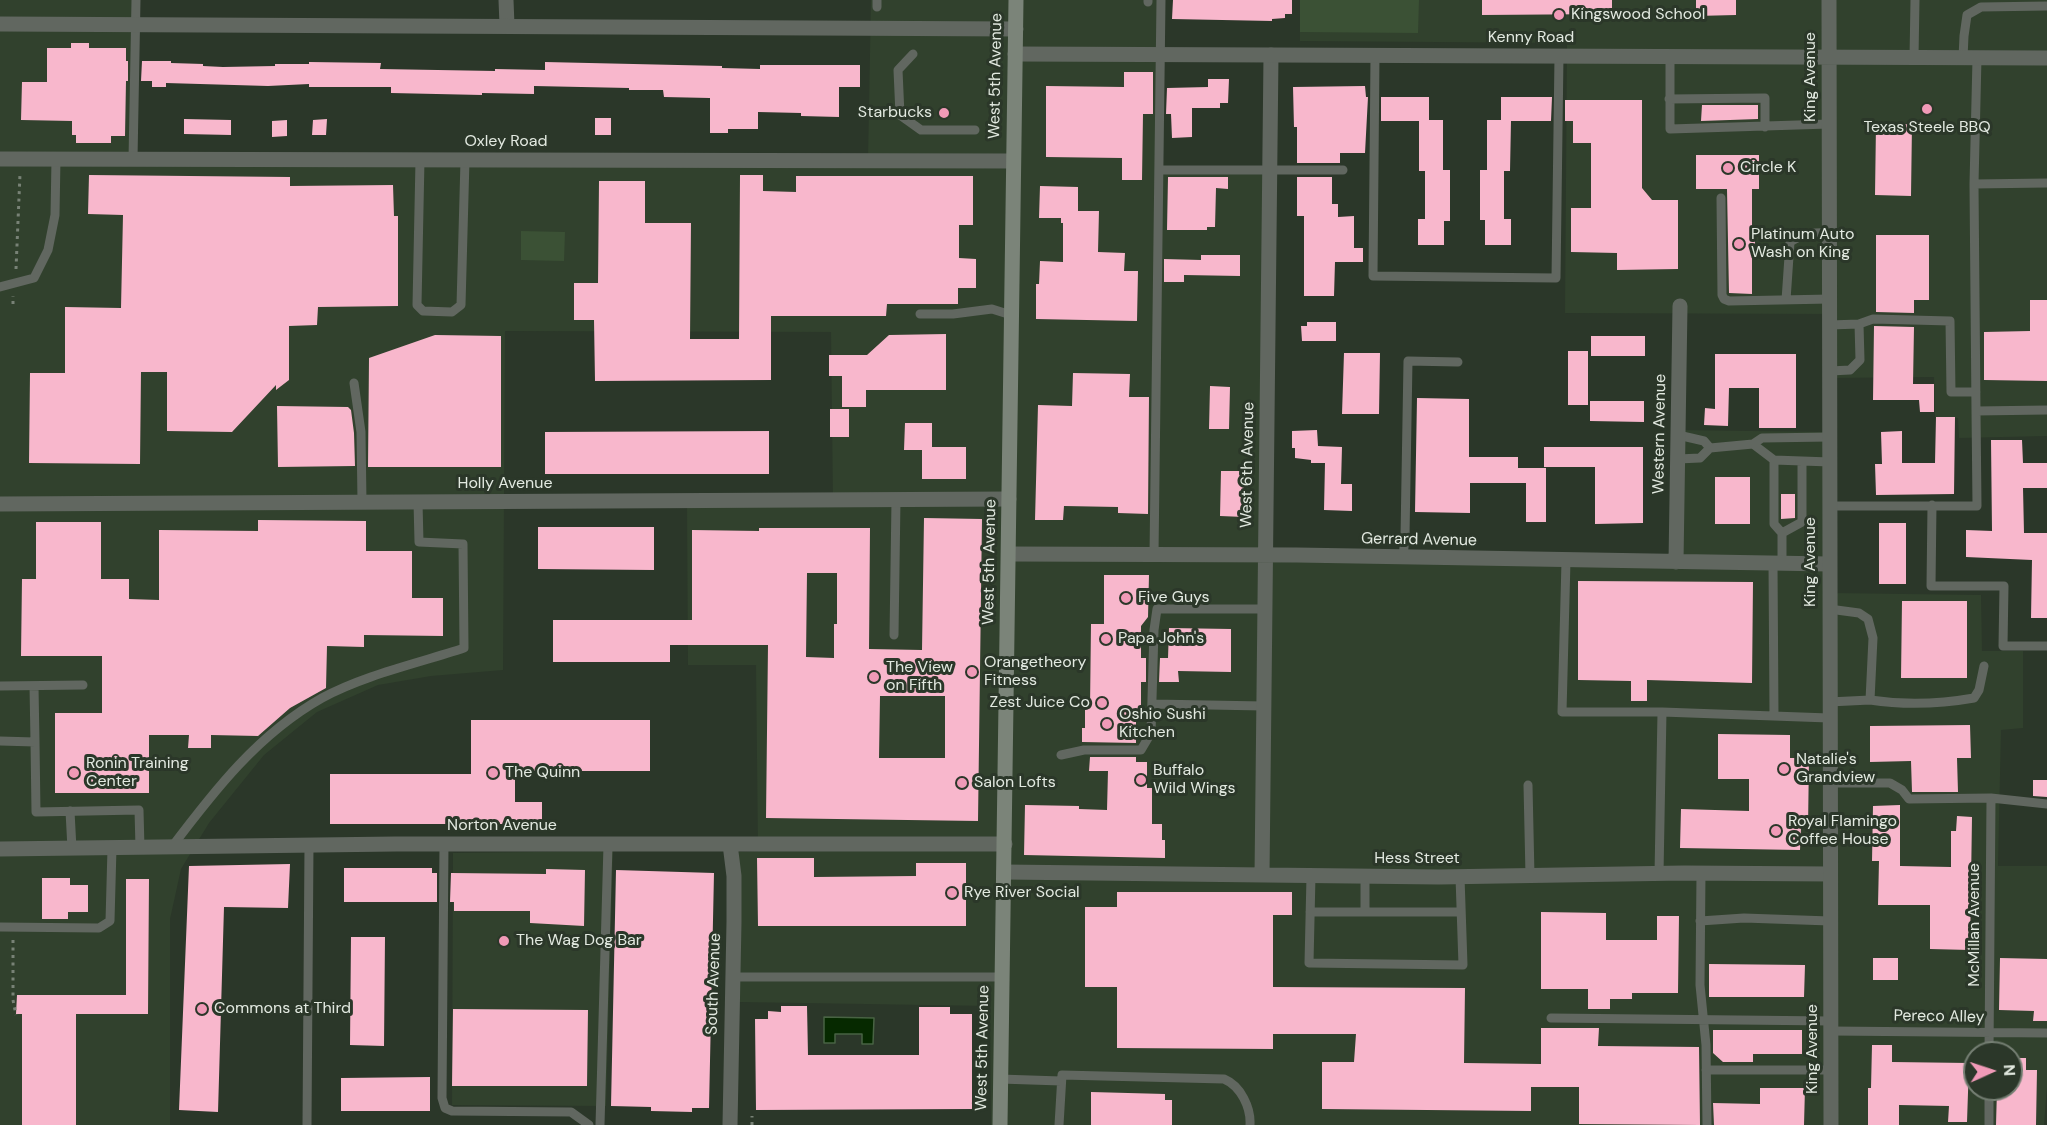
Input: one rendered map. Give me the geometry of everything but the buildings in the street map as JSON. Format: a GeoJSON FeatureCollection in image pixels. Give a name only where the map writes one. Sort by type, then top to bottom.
{"type":"FeatureCollection","features":[{"type":"Feature","properties":{"kind":"main road","name":"West 5th Avenue"},"geometry":{"type":"LineString","coordinates":[[1000,1125],[1016,0]]}},
{"type":"Feature","properties":{"kind":"street"},"geometry":{"type":"LineString","coordinates":[[506,0],[507,25]]}},
{"type":"Feature","properties":{"kind":"street","name":"King Avenue"},"geometry":{"type":"LineString","coordinates":[[1829,0],[1831,1125]]}},
{"type":"Feature","properties":{"kind":"street"},"geometry":{"type":"LineString","coordinates":[[0,24],[1016,29]]}},
{"type":"Feature","properties":{"kind":"street","name":"Kenny Road"},"geometry":{"type":"LineString","coordinates":[[1015,54],[2047,58]]}},
{"type":"Feature","properties":{"kind":"street","name":"West 6th Avenue"},"geometry":{"type":"LineString","coordinates":[[1262,875],[1271,55]]}},
{"type":"Feature","properties":{"kind":"street","name":"Oxley Road"},"geometry":{"type":"LineString","coordinates":[[0,159],[1012,161]]}},
{"type":"Feature","properties":{"kind":"street","name":"Western Avenue"},"geometry":{"type":"LineString","coordinates":[[1676,562],[1680,306]]}},
{"type":"Feature","properties":{"kind":"street","name":"Holly Avenue"},"geometry":{"type":"LineString","coordinates":[[0,504],[1009,500]]}},
{"type":"Feature","properties":{"kind":"street","name":"Gerrard Avenue"},"geometry":{"type":"LineString","coordinates":[[1009,554],[1266,555],[1829,564]]}},
{"type":"Feature","properties":{"kind":"street","name":"Norton Avenue"},"geometry":{"type":"LineString","coordinates":[[0,849],[444,844],[1005,844]]}},
{"type":"Feature","properties":{"kind":"street","name":"South Avenue"},"geometry":{"type":"LineString","coordinates":[[730,844],[734,876],[730,1125]]}},
{"type":"Feature","properties":{"kind":"street","name":"Hess Street"},"geometry":{"type":"LineString","coordinates":[[1004,872],[1460,877],[1701,873],[1830,874]]}},
{"type":"Feature","properties":{"kind":"lane"},"geometry":{"type":"LineString","coordinates":[[133,159],[136,0]]}},
{"type":"Feature","properties":{"kind":"lane"},"geometry":{"type":"LineString","coordinates":[[1154,555],[1161,0]]}},
{"type":"Feature","properties":{"kind":"lane"},"geometry":{"type":"LineString","coordinates":[[1914,58],[1915,0]]}},
{"type":"Feature","properties":{"kind":"lane"},"geometry":{"type":"LineString","coordinates":[[1829,506],[1977,506],[1974,184],[1970,58],[1964,36],[1967,15],[1981,7],[2047,6]]}},
{"type":"Feature","properties":{"kind":"lane"},"geometry":{"type":"LineString","coordinates":[[913,54],[898,70],[900,115],[921,129],[975,129]]}},
{"type":"Feature","properties":{"kind":"lane"},"geometry":{"type":"LineString","coordinates":[[1375,56],[1372,276],[1556,278],[1559,56]]}},
{"type":"Feature","properties":{"kind":"lane"},"geometry":{"type":"LineString","coordinates":[[1670,57],[1670,129],[1829,124]]}},
{"type":"Feature","properties":{"kind":"lane"},"geometry":{"type":"LineString","coordinates":[[1669,99],[1765,98],[1765,127]]}},
{"type":"Feature","properties":{"kind":"lane"},"geometry":{"type":"LineString","coordinates":[[0,287],[34,278],[48,250],[55,215],[56,159]]}},
{"type":"Feature","properties":{"kind":"lane"},"geometry":{"type":"LineString","coordinates":[[420,160],[417,305],[423,311],[452,312],[461,305],[465,160]]}},
{"type":"Feature","properties":{"kind":"lane"},"geometry":{"type":"LineString","coordinates":[[1159,170],[1343,170]]}},
{"type":"Feature","properties":{"kind":"lane"},"geometry":{"type":"LineString","coordinates":[[1974,184],[2047,183]]}},
{"type":"Feature","properties":{"kind":"lane"},"geometry":{"type":"LineString","coordinates":[[1721,198],[1722,295],[1724,299],[1729,301],[1830,300]]}},
{"type":"Feature","properties":{"kind":"lane"},"geometry":{"type":"LineString","coordinates":[[1786,300],[1790,242],[1814,232],[1830,233]]}},
{"type":"Feature","properties":{"kind":"lane"},"geometry":{"type":"LineString","coordinates":[[920,314],[953,314],[992,309],[1011,315]]}},
{"type":"Feature","properties":{"kind":"lane"},"geometry":{"type":"LineString","coordinates":[[1830,325],[1859,324],[1873,320],[1950,321],[1951,392],[1976,392]]}},
{"type":"Feature","properties":{"kind":"lane"},"geometry":{"type":"LineString","coordinates":[[1830,370],[1850,370],[1860,360],[1859,324]]}},
{"type":"Feature","properties":{"kind":"lane"},"geometry":{"type":"LineString","coordinates":[[1403,558],[1408,361],[1458,362]]}},
{"type":"Feature","properties":{"kind":"lane"},"geometry":{"type":"LineString","coordinates":[[354,383],[361,432],[362,502]]}},
{"type":"Feature","properties":{"kind":"lane"},"geometry":{"type":"LineString","coordinates":[[1977,411],[2047,410]]}},
{"type":"Feature","properties":{"kind":"lane"},"geometry":{"type":"LineString","coordinates":[[1678,435],[1704,441],[1710,448]]}},
{"type":"Feature","properties":{"kind":"lane"},"geometry":{"type":"LineString","coordinates":[[1678,459],[1700,458],[1710,448],[1753,444],[1762,438],[1830,437]]}},
{"type":"Feature","properties":{"kind":"lane"},"geometry":{"type":"LineString","coordinates":[[1753,444],[1774,460],[1830,462]]}},
{"type":"Feature","properties":{"kind":"lane"},"geometry":{"type":"LineString","coordinates":[[1774,460],[1774,524],[1782,533]]}},
{"type":"Feature","properties":{"kind":"lane"},"geometry":{"type":"LineString","coordinates":[[1782,533],[1802,522],[1802,462]]}},
{"type":"Feature","properties":{"kind":"lane"},"geometry":{"type":"LineString","coordinates":[[894,634],[896,500]]}},
{"type":"Feature","properties":{"kind":"lane"},"geometry":{"type":"LineString","coordinates":[[171,848],[223,780],[268,735],[322,698],[381,673],[464,648],[463,544],[419,543],[418,502]]}},
{"type":"Feature","properties":{"kind":"lane"},"geometry":{"type":"LineString","coordinates":[[1932,506],[1931,586],[2004,586],[2003,646],[2047,646]]}},
{"type":"Feature","properties":{"kind":"lane"},"geometry":{"type":"LineString","coordinates":[[1774,716],[1777,563],[1782,533]]}},
{"type":"Feature","properties":{"kind":"lane"},"geometry":{"type":"LineString","coordinates":[[1566,561],[1562,712],[1662,712],[1774,716],[1829,710],[1870,700],[1951,702],[1974,698],[1979,690],[1984,666]]}},
{"type":"Feature","properties":{"kind":"lane"},"geometry":{"type":"LineString","coordinates":[[1061,755],[1084,750],[1141,750],[1151,733],[1154,630],[1157,609],[1265,609]]}},
{"type":"Feature","properties":{"kind":"lane"},"geometry":{"type":"LineString","coordinates":[[1829,609],[1859,613],[1868,619],[1873,638],[1870,700]]}},
{"type":"Feature","properties":{"kind":"lane"},"geometry":{"type":"LineString","coordinates":[[0,686],[83,685]]}},
{"type":"Feature","properties":{"kind":"lane"},"geometry":{"type":"LineString","coordinates":[[34,686],[36,812],[139,810],[140,848]]}},
{"type":"Feature","properties":{"kind":"lane"},"geometry":{"type":"LineString","coordinates":[[1153,704],[1264,706]]}},
{"type":"Feature","properties":{"kind":"lane"},"geometry":{"type":"LineString","coordinates":[[1659,874],[1662,712]]}},
{"type":"Feature","properties":{"kind":"lane"},"geometry":{"type":"LineString","coordinates":[[0,741],[35,742]]}},
{"type":"Feature","properties":{"kind":"lane"},"geometry":{"type":"LineString","coordinates":[[1830,783],[1890,783],[1902,790],[1909,799],[1991,798],[2047,804]]}},
{"type":"Feature","properties":{"kind":"lane"},"geometry":{"type":"LineString","coordinates":[[1528,785],[1530,876]]}},
{"type":"Feature","properties":{"kind":"lane","name":"McMillan Avenue"},"geometry":{"type":"LineString","coordinates":[[1989,1041],[1991,798]]}},
{"type":"Feature","properties":{"kind":"lane"},"geometry":{"type":"LineString","coordinates":[[70,811],[72,849]]}},
{"type":"Feature","properties":{"kind":"lane"},"geometry":{"type":"LineString","coordinates":[[444,844],[442,1098],[446,1108],[452,1111],[571,1112],[589,1125]]}},
{"type":"Feature","properties":{"kind":"lane"},"geometry":{"type":"LineString","coordinates":[[307,1125],[309,845]]}},
{"type":"Feature","properties":{"kind":"lane"},"geometry":{"type":"LineString","coordinates":[[600,1125],[608,845]]}},
{"type":"Feature","properties":{"kind":"lane"},"geometry":{"type":"LineString","coordinates":[[0,927],[99,928],[110,921],[112,848]]}},
{"type":"Feature","properties":{"kind":"lane"},"geometry":{"type":"LineString","coordinates":[[1701,873],[1700,984],[1704,1020],[1707,1125]]}},
{"type":"Feature","properties":{"kind":"lane"},"geometry":{"type":"LineString","coordinates":[[1311,876],[1310,963],[1463,965],[1460,877]]}},
{"type":"Feature","properties":{"kind":"lane"},"geometry":{"type":"LineString","coordinates":[[1365,876],[1365,912]]}},
{"type":"Feature","properties":{"kind":"lane"},"geometry":{"type":"LineString","coordinates":[[1310,912],[1461,912]]}},
{"type":"Feature","properties":{"kind":"lane"},"geometry":{"type":"LineString","coordinates":[[1700,921],[1743,918],[1830,921]]}},
{"type":"Feature","properties":{"kind":"lane"},"geometry":{"type":"LineString","coordinates":[[732,977],[1002,977]]}},
{"type":"Feature","properties":{"kind":"lane","name":"Pereco Alley"},"geometry":{"type":"LineString","coordinates":[[1551,1018],[1704,1020],[1989,1033],[2047,1033]]}},
{"type":"Feature","properties":{"kind":"lane"},"geometry":{"type":"LineString","coordinates":[[1706,1070],[1831,1070]]}},
{"type":"Feature","properties":{"kind":"lane"},"geometry":{"type":"LineString","coordinates":[[1059,1125],[1062,1075],[1224,1079],[1234,1085],[1248,1108],[1250,1125]]}},
{"type":"Feature","properties":{"kind":"lane"},"geometry":{"type":"LineString","coordinates":[[1000,1079],[1061,1082]]}},
{"type":"Feature","properties":{"kind":"lane"},"geometry":{"type":"LineString","coordinates":[[1989,1101],[1989,1125]]}},
{"type":"Feature","properties":{"kind":"path"},"geometry":{"type":"LineString","coordinates":[[13,304],[20,201],[20,159]]}},
{"type":"Feature","properties":{"kind":"path"},"geometry":{"type":"LineString","coordinates":[[13,927],[13,1000],[16,1015]]}},
{"type":"Feature","properties":{"kind":"path"},"geometry":{"type":"LineString","coordinates":[[752,1116],[752,1125]]}},
{"type":"Feature","properties":{"kind":"shaded area"},"geometry":{"type":"Polygon","coordinates":[[[0,0],[138,0],[135,160],[868,160],[871,0],[1159,0],[1158,169],[1273,171],[1268,555],[1678,559],[1677,430],[1829,432],[1831,593],[1981,595],[1982,651],[2023,651],[2023,728],[2001,730],[1998,866],[2047,866],[2047,1087],[2044,1125],[991,1125],[990,1006],[739,1002],[739,852],[758,851],[756,665],[688,665],[687,507],[833,505],[831,332],[505,331],[503,670],[431,676],[378,685],[317,712],[264,755],[209,823],[181,869],[170,919],[170,1125],[0,1125],[0,0]]]}},
{"type":"Feature","properties":{"kind":"shaded area"},"geometry":{"type":"Polygon","coordinates":[[[1300,0],[2047,0],[2047,436],[1959,438],[1958,418],[1935,417],[1934,377],[1829,378],[1828,314],[1565,313],[1567,43],[1300,41],[1300,0]]]}},
{"type":"Feature","properties":{"kind":"shaded area"},"geometry":{"type":"Polygon","coordinates":[[[1300,0],[1419,0],[1418,33],[1300,32],[1300,0]]]}},
{"type":"Feature","properties":{"kind":"shaded area"},"geometry":{"type":"Polygon","coordinates":[[[521,231],[565,232],[564,261],[521,260],[521,231]]]}},
{"type":"Feature","properties":{"kind":"shaded area"},"geometry":{"type":"Polygon","coordinates":[[[613,851],[606,1106],[452,1105],[453,853],[613,851]]]}},
{"type":"Feature","properties":{"kind":"shaded area"},"geometry":{"type":"Polygon","coordinates":[[[824,1017],[874,1018],[873,1044],[862,1044],[862,1034],[835,1034],[835,1043],[824,1043],[824,1017]]]}},
{"type":"Feature","properties":{"kind":"place","name":"Kingswood School"},"geometry":{"type":"Point","coordinates":[1559,15]}},
{"type":"Feature","properties":{"kind":"place","name":"Texas Steele BBQ"},"geometry":{"type":"Point","coordinates":[1927,109]}},
{"type":"Feature","properties":{"kind":"place","name":"Starbucks"},"geometry":{"type":"Point","coordinates":[944,113]}},
{"type":"Feature","properties":{"kind":"place","name":"Circle K"},"geometry":{"type":"Point","coordinates":[1728,168]}},
{"type":"Feature","properties":{"kind":"place","name":"Platinum Auto Wash on King"},"geometry":{"type":"Point","coordinates":[1739,244]}},
{"type":"Feature","properties":{"kind":"place","name":"Five Guys"},"geometry":{"type":"Point","coordinates":[1126,598]}},
{"type":"Feature","properties":{"kind":"place","name":"Papa John's"},"geometry":{"type":"Point","coordinates":[1106,639]}},
{"type":"Feature","properties":{"kind":"place","name":"Orangetheory Fitness"},"geometry":{"type":"Point","coordinates":[972,672]}},
{"type":"Feature","properties":{"kind":"place","name":"The View on Fifth"},"geometry":{"type":"Point","coordinates":[874,677]}},
{"type":"Feature","properties":{"kind":"place","name":"Zest Juice Co"},"geometry":{"type":"Point","coordinates":[1102,703]}},
{"type":"Feature","properties":{"kind":"place","name":"Oshio Sushi Kitchen"},"geometry":{"type":"Point","coordinates":[1107,724]}},
{"type":"Feature","properties":{"kind":"place","name":"Natalie's Grandview"},"geometry":{"type":"Point","coordinates":[1784,769]}},
{"type":"Feature","properties":{"kind":"place","name":"Ronin Training Center"},"geometry":{"type":"Point","coordinates":[74,773]}},
{"type":"Feature","properties":{"kind":"place","name":"The Quinn"},"geometry":{"type":"Point","coordinates":[493,773]}},
{"type":"Feature","properties":{"kind":"place","name":"Buffalo Wild Wings"},"geometry":{"type":"Point","coordinates":[1141,780]}},
{"type":"Feature","properties":{"kind":"place","name":"Salon Lofts"},"geometry":{"type":"Point","coordinates":[962,783]}},
{"type":"Feature","properties":{"kind":"place","name":"Royal Flamingo Coffee House"},"geometry":{"type":"Point","coordinates":[1776,831]}},
{"type":"Feature","properties":{"kind":"place","name":"Rye River Social"},"geometry":{"type":"Point","coordinates":[952,893]}},
{"type":"Feature","properties":{"kind":"place","name":"The Wag Dog Bar"},"geometry":{"type":"Point","coordinates":[504,941]}},
{"type":"Feature","properties":{"kind":"place","name":"Commons at Third"},"geometry":{"type":"Point","coordinates":[202,1009]}}]}
